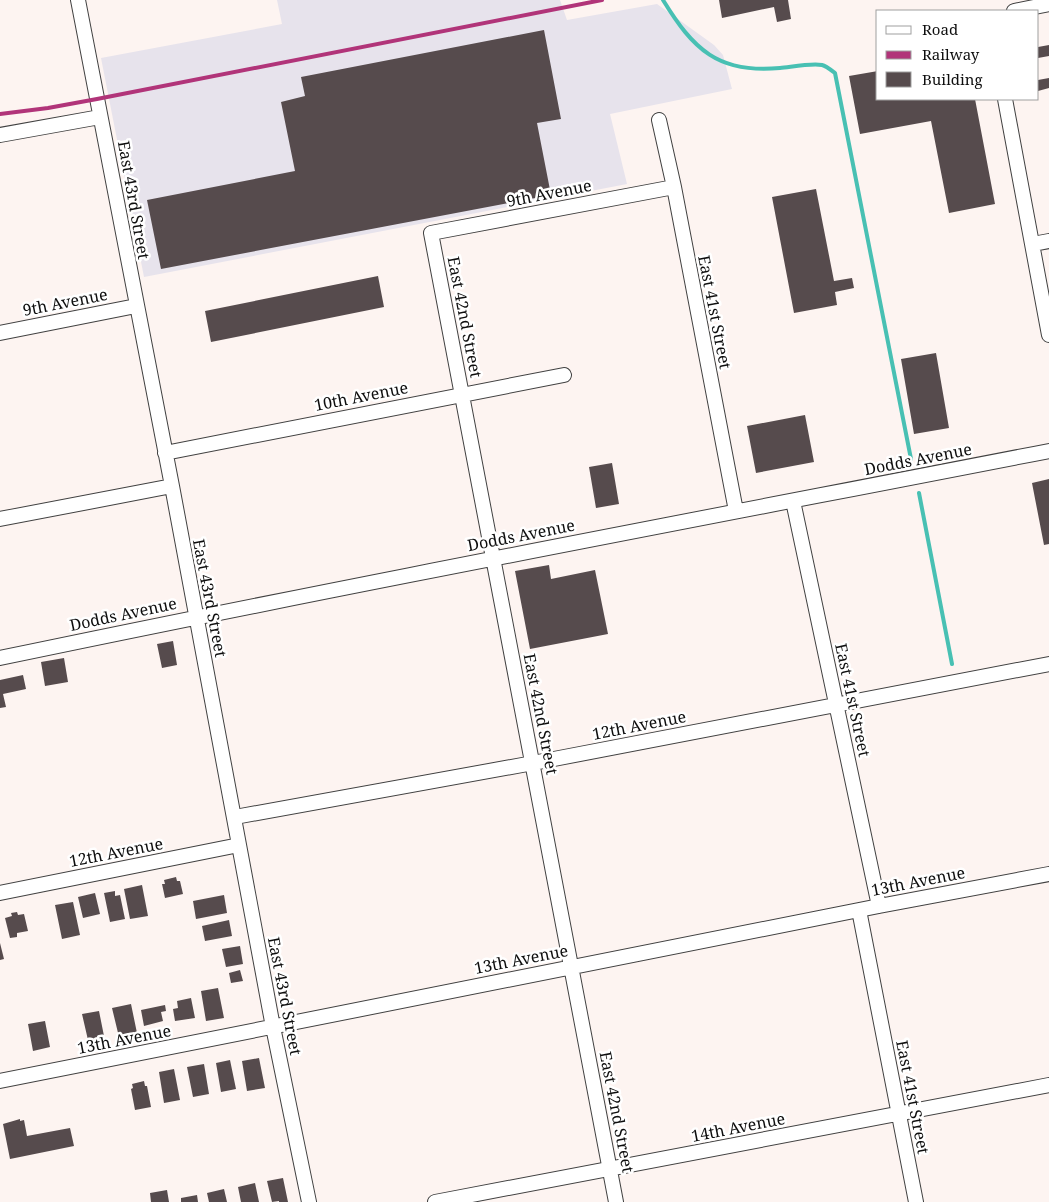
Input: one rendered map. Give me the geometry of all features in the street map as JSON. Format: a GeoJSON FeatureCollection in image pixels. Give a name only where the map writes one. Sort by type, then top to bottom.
{"type":"FeatureCollection","features":[{"type":"Feature","properties":{"kind":"street","name":"East 43rd Street"},"geometry":{"type":"LineString","coordinates":[[78,0],[235,817],[273,1027],[309,1202]]}},
{"type":"Feature","properties":{"kind":"street"},"geometry":{"type":"LineString","coordinates":[[1019,10],[1049,4]]}},
{"type":"Feature","properties":{"kind":"street"},"geometry":{"type":"LineString","coordinates":[[1005,100],[1049,335]]}},
{"type":"Feature","properties":{"kind":"street"},"geometry":{"type":"LineString","coordinates":[[0,135],[100,117]]}},
{"type":"Feature","properties":{"kind":"street","name":"East 41st Street"},"geometry":{"type":"LineString","coordinates":[[659,120],[674,187],[736,512]]}},
{"type":"Feature","properties":{"kind":"street","name":"9th Avenue"},"geometry":{"type":"LineString","coordinates":[[430,233],[674,187]]}},
{"type":"Feature","properties":{"kind":"street","name":"East 42nd Street"},"geometry":{"type":"LineString","coordinates":[[430,233],[616,1202]]}},
{"type":"Feature","properties":{"kind":"street"},"geometry":{"type":"LineString","coordinates":[[1033,244],[1049,242]]}},
{"type":"Feature","properties":{"kind":"street","name":"9th Avenue"},"geometry":{"type":"LineString","coordinates":[[0,333],[136,306]]}},
{"type":"Feature","properties":{"kind":"street","name":"10th Avenue"},"geometry":{"type":"LineString","coordinates":[[165,452],[564,375]]}},
{"type":"Feature","properties":{"kind":"street","name":"Dodds Avenue"},"geometry":{"type":"LineString","coordinates":[[0,658],[492,558],[1049,451]]}},
{"type":"Feature","properties":{"kind":"street"},"geometry":{"type":"LineString","coordinates":[[0,519],[172,486]]}},
{"type":"Feature","properties":{"kind":"street","name":"East 41st Street"},"geometry":{"type":"LineString","coordinates":[[793,501],[879,906]]}},
{"type":"Feature","properties":{"kind":"street","name":"12th Avenue"},"geometry":{"type":"LineString","coordinates":[[235,817],[1049,664]]}},
{"type":"Feature","properties":{"kind":"street","name":"12th Avenue"},"geometry":{"type":"LineString","coordinates":[[0,893],[239,845]]}},
{"type":"Feature","properties":{"kind":"street","name":"13th Avenue"},"geometry":{"type":"LineString","coordinates":[[0,1081],[879,906],[1049,874]]}},
{"type":"Feature","properties":{"kind":"street","name":"East 41st Street"},"geometry":{"type":"LineString","coordinates":[[859,910],[916,1202]]}},
{"type":"Feature","properties":{"kind":"street","name":"14th Avenue"},"geometry":{"type":"LineString","coordinates":[[434,1202],[1049,1085]]}},
{"type":"Feature","properties":{"kind":"shaded area"},"geometry":{"type":"Polygon","coordinates":[[[277,0],[560,0],[567,20],[657,4],[714,45],[723,55],[732,89],[610,114],[627,184],[144,277],[101,58],[282,24],[277,0]]]}},
{"type":"Feature","properties":{"kind":"building"},"geometry":{"type":"Polygon","coordinates":[[[719,0],[788,0],[791,19],[777,22],[774,7],[722,18],[719,0]]]}},
{"type":"Feature","properties":{"kind":"building"},"geometry":{"type":"Polygon","coordinates":[[[544,30],[561,119],[537,123],[551,195],[161,269],[147,200],[295,171],[281,102],[305,96],[301,77],[544,30]]]}},
{"type":"Feature","properties":{"kind":"building"},"geometry":{"type":"Polygon","coordinates":[[[1049,45],[1049,56],[1039,58],[1039,47],[1049,45]]]}},
{"type":"Feature","properties":{"kind":"building"},"geometry":{"type":"Polygon","coordinates":[[[876,71],[876,100],[975,100],[995,204],[949,213],[931,121],[860,134],[849,76],[876,71]]]}},
{"type":"Feature","properties":{"kind":"building"},"geometry":{"type":"Polygon","coordinates":[[[1049,78],[1049,88],[1039,91],[1039,80],[1049,78]]]}},
{"type":"Feature","properties":{"kind":"building"},"geometry":{"type":"Polygon","coordinates":[[[816,189],[834,281],[852,278],[854,288],[835,292],[837,305],[794,313],[772,197],[816,189]]]}},
{"type":"Feature","properties":{"kind":"building"},"geometry":{"type":"Polygon","coordinates":[[[378,276],[384,307],[211,342],[205,311],[378,276]]]}},
{"type":"Feature","properties":{"kind":"building"},"geometry":{"type":"Polygon","coordinates":[[[936,353],[949,428],[914,434],[901,359],[936,353]]]}},
{"type":"Feature","properties":{"kind":"building"},"geometry":{"type":"Polygon","coordinates":[[[805,415],[814,462],[756,473],[747,426],[805,415]]]}},
{"type":"Feature","properties":{"kind":"building"},"geometry":{"type":"Polygon","coordinates":[[[612,463],[619,504],[596,508],[589,467],[612,463]]]}},
{"type":"Feature","properties":{"kind":"building"},"geometry":{"type":"Polygon","coordinates":[[[1049,479],[1049,544],[1044,545],[1032,483],[1049,479]]]}},
{"type":"Feature","properties":{"kind":"building"},"geometry":{"type":"Polygon","coordinates":[[[549,565],[551,579],[595,570],[608,634],[530,649],[515,571],[549,565]]]}},
{"type":"Feature","properties":{"kind":"building"},"geometry":{"type":"Polygon","coordinates":[[[173,641],[177,665],[162,668],[157,644],[173,641]]]}},
{"type":"Feature","properties":{"kind":"building"},"geometry":{"type":"Polygon","coordinates":[[[64,658],[68,682],[45,686],[41,662],[64,658]]]}},
{"type":"Feature","properties":{"kind":"building"},"geometry":{"type":"Polygon","coordinates":[[[23,675],[26,689],[3,694],[6,707],[0,708],[0,680],[23,675]]]}},
{"type":"Feature","properties":{"kind":"building"},"geometry":{"type":"Polygon","coordinates":[[[176,877],[177,881],[180,881],[183,894],[165,898],[162,884],[165,884],[164,880],[176,877]]]}},
{"type":"Feature","properties":{"kind":"building"},"geometry":{"type":"Polygon","coordinates":[[[142,885],[148,916],[130,919],[124,889],[142,885]]]}},
{"type":"Feature","properties":{"kind":"building"},"geometry":{"type":"Polygon","coordinates":[[[115,891],[115,896],[120,895],[125,919],[110,922],[104,893],[115,891]]]}},
{"type":"Feature","properties":{"kind":"building"},"geometry":{"type":"Polygon","coordinates":[[[95,893],[100,914],[83,918],[78,897],[95,893]]]}},
{"type":"Feature","properties":{"kind":"building"},"geometry":{"type":"Polygon","coordinates":[[[224,895],[227,913],[196,919],[193,901],[224,895]]]}},
{"type":"Feature","properties":{"kind":"building"},"geometry":{"type":"Polygon","coordinates":[[[73,902],[80,935],[62,939],[55,905],[73,902]]]}},
{"type":"Feature","properties":{"kind":"building"},"geometry":{"type":"Polygon","coordinates":[[[17,912],[18,915],[24,914],[28,931],[17,933],[17,937],[10,938],[5,918],[12,916],[11,913],[17,912]]]}},
{"type":"Feature","properties":{"kind":"building"},"geometry":{"type":"Polygon","coordinates":[[[229,920],[232,936],[205,941],[202,926],[229,920]]]}},
{"type":"Feature","properties":{"kind":"building"},"geometry":{"type":"Polygon","coordinates":[[[0,943],[4,959],[0,960],[0,943]]]}},
{"type":"Feature","properties":{"kind":"building"},"geometry":{"type":"Polygon","coordinates":[[[240,946],[243,964],[226,967],[222,949],[240,946]]]}},
{"type":"Feature","properties":{"kind":"building"},"geometry":{"type":"Polygon","coordinates":[[[240,970],[243,981],[231,983],[229,973],[240,970]]]}},
{"type":"Feature","properties":{"kind":"building"},"geometry":{"type":"Polygon","coordinates":[[[218,988],[224,1018],[206,1021],[201,991],[218,988]]]}},
{"type":"Feature","properties":{"kind":"building"},"geometry":{"type":"Polygon","coordinates":[[[191,998],[195,1018],[175,1021],[173,1009],[178,1008],[177,1001],[191,998]]]}},
{"type":"Feature","properties":{"kind":"building"},"geometry":{"type":"Polygon","coordinates":[[[131,1004],[137,1033],[119,1037],[112,1008],[131,1004]]]}},
{"type":"Feature","properties":{"kind":"building"},"geometry":{"type":"Polygon","coordinates":[[[165,1005],[166,1011],[161,1012],[163,1021],[144,1026],[141,1010],[165,1005]]]}},
{"type":"Feature","properties":{"kind":"building"},"geometry":{"type":"Polygon","coordinates":[[[99,1011],[104,1036],[88,1040],[82,1014],[99,1011]]]}},
{"type":"Feature","properties":{"kind":"building"},"geometry":{"type":"Polygon","coordinates":[[[45,1021],[50,1047],[33,1051],[28,1024],[45,1021]]]}},
{"type":"Feature","properties":{"kind":"building"},"geometry":{"type":"Polygon","coordinates":[[[259,1058],[265,1088],[247,1091],[242,1061],[259,1058]]]}},
{"type":"Feature","properties":{"kind":"building"},"geometry":{"type":"Polygon","coordinates":[[[230,1060],[236,1089],[221,1092],[216,1063],[230,1060]]]}},
{"type":"Feature","properties":{"kind":"building"},"geometry":{"type":"Polygon","coordinates":[[[204,1064],[209,1094],[193,1097],[187,1067],[204,1064]]]}},
{"type":"Feature","properties":{"kind":"building"},"geometry":{"type":"Polygon","coordinates":[[[174,1069],[180,1100],[164,1103],[159,1072],[174,1069]]]}},
{"type":"Feature","properties":{"kind":"building"},"geometry":{"type":"Polygon","coordinates":[[[144,1081],[145,1086],[147,1086],[151,1107],[135,1110],[131,1089],[133,1088],[132,1084],[144,1081]]]}},
{"type":"Feature","properties":{"kind":"building"},"geometry":{"type":"Polygon","coordinates":[[[20,1119],[20,1121],[24,1120],[27,1136],[70,1128],[74,1146],[10,1159],[3,1124],[20,1119]]]}},
{"type":"Feature","properties":{"kind":"building"},"geometry":{"type":"Polygon","coordinates":[[[283,1178],[288,1202],[272,1202],[267,1181],[283,1178]]]}},
{"type":"Feature","properties":{"kind":"building"},"geometry":{"type":"Polygon","coordinates":[[[255,1183],[259,1202],[241,1202],[238,1187],[255,1183]]]}},
{"type":"Feature","properties":{"kind":"building"},"geometry":{"type":"Polygon","coordinates":[[[224,1189],[227,1202],[209,1202],[207,1193],[224,1189]]]}},
{"type":"Feature","properties":{"kind":"building"},"geometry":{"type":"Polygon","coordinates":[[[167,1190],[169,1202],[151,1202],[150,1193],[167,1190]]]}},
{"type":"Feature","properties":{"kind":"building"},"geometry":{"type":"Polygon","coordinates":[[[197,1195],[198,1202],[181,1202],[181,1198],[197,1195]]]}},
{"type":"Feature","properties":{"kind":"waterway"},"geometry":{"type":"LineString","coordinates":[[663,0],[685,32],[697,45],[709,55],[724,62],[740,67],[758,69],[822,65],[835,73],[911,459]]}},
{"type":"Feature","properties":{"kind":"waterway"},"geometry":{"type":"LineString","coordinates":[[919,493],[952,664]]}},
{"type":"Feature","properties":{"kind":"railway"},"geometry":{"type":"LineString","coordinates":[[0,114],[97,99],[602,0]]}}]}
